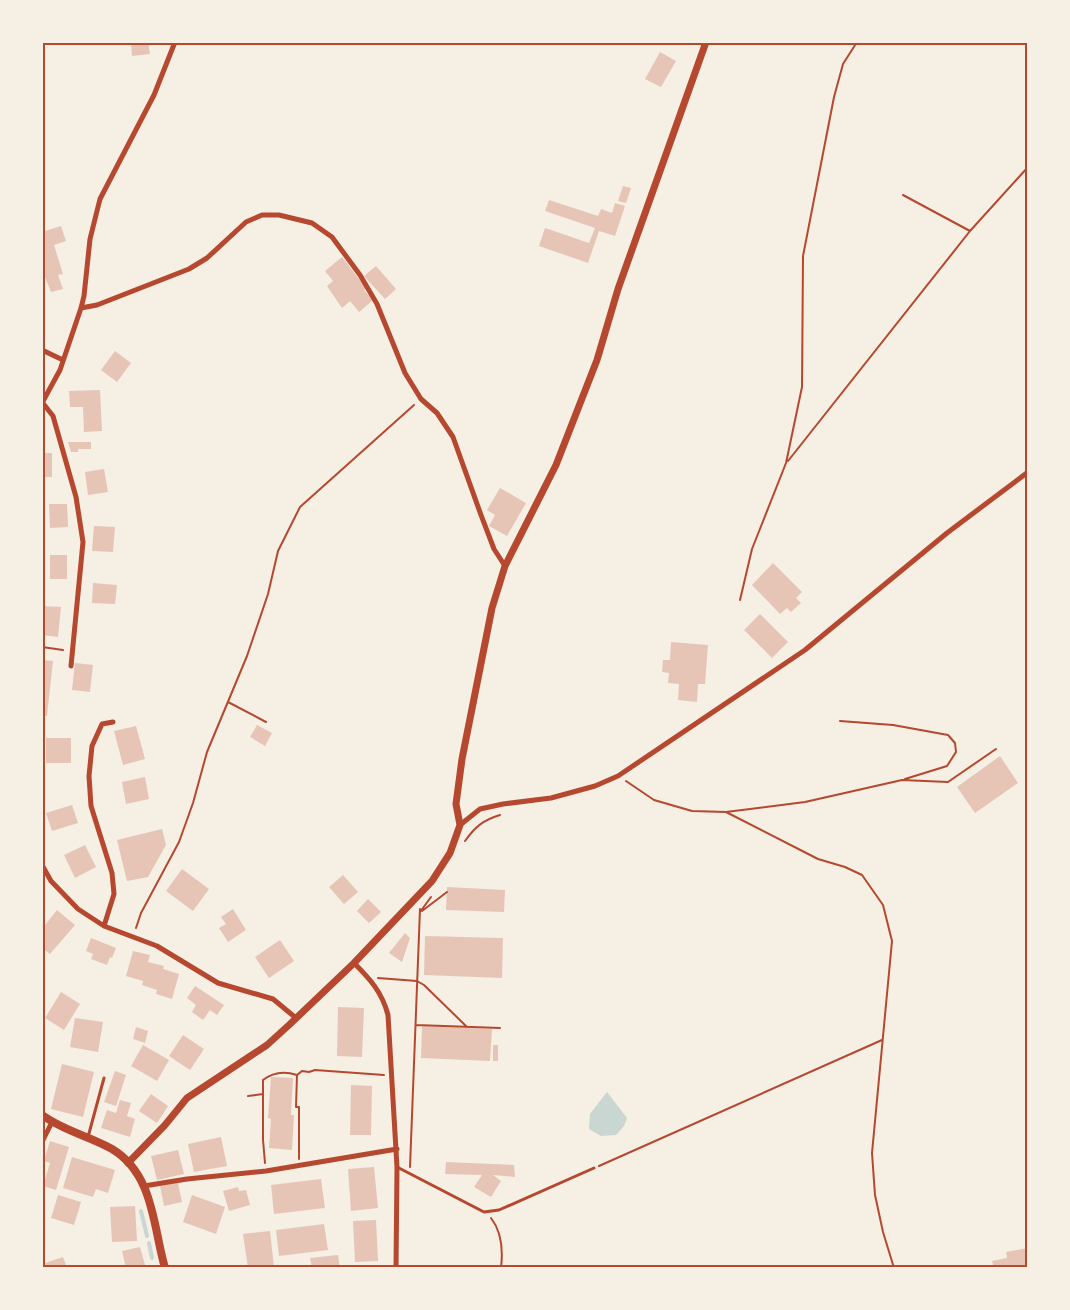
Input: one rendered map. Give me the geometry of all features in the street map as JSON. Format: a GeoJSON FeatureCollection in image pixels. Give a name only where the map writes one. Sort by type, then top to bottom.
{"type":"FeatureCollection","features":[{"type":"Feature","properties":{"kind":"main road"},"geometry":{"type":"LineString","coordinates":[[42,1115],[52,1122],[111,1149],[128,1162],[144,1186],[165,1268]]}},
{"type":"Feature","properties":{"kind":"street"},"geometry":{"type":"LineString","coordinates":[[70,666],[83,542],[76,497],[56,426],[42,402],[60,370],[81,308],[90,239],[100,199],[154,95],[175,42]]}},
{"type":"Feature","properties":{"kind":"street"},"geometry":{"type":"LineString","coordinates":[[128,1162],[165,1125],[187,1098],[267,1045],[354,963],[432,881],[450,853],[460,825],[456,804],[462,759],[492,609],[505,566],[556,465],[597,360],[618,289],[706,42]]}},
{"type":"Feature","properties":{"kind":"street"},"geometry":{"type":"LineString","coordinates":[[81,308],[119,297],[189,269],[207,258],[246,222],[262,215],[279,214],[312,223],[332,237],[360,275],[377,304],[405,373],[421,399],[437,413],[453,437],[491,540],[505,566]]}},
{"type":"Feature","properties":{"kind":"street"},"geometry":{"type":"LineString","coordinates":[[42,350],[63,360]]}},
{"type":"Feature","properties":{"kind":"street"},"geometry":{"type":"LineString","coordinates":[[460,825],[480,809],[551,798],[595,786],[618,776],[805,650],[947,533],[1028,472]]}},
{"type":"Feature","properties":{"kind":"street"},"geometry":{"type":"LineString","coordinates":[[104,926],[114,894],[112,873],[91,806],[89,776],[92,746],[102,724],[113,722]]}},
{"type":"Feature","properties":{"kind":"street"},"geometry":{"type":"LineString","coordinates":[[42,865],[51,881],[78,909],[104,926],[157,946],[218,983],[273,999],[296,1018]]}},
{"type":"Feature","properties":{"kind":"street"},"geometry":{"type":"LineString","coordinates":[[354,963],[370,978],[381,994],[388,1015],[397,1167],[396,1268]]}},
{"type":"Feature","properties":{"kind":"street"},"geometry":{"type":"LineString","coordinates":[[42,1142],[52,1122]]}},
{"type":"Feature","properties":{"kind":"street"},"geometry":{"type":"LineString","coordinates":[[144,1186],[266,1171],[396,1149]]}},
{"type":"Feature","properties":{"kind":"lane"},"geometry":{"type":"LineString","coordinates":[[87,1138],[104,1078]]}},
{"type":"Feature","properties":{"kind":"lane"},"geometry":{"type":"LineString","coordinates":[[397,1167],[484,1212],[499,1210],[594,1168]]}},
{"type":"Feature","properties":{"kind":"path"},"geometry":{"type":"LineString","coordinates":[[740,600],[752,549],[786,463],[802,387],[803,256],[834,97],[843,64],[856,42]]}},
{"type":"Feature","properties":{"kind":"path"},"geometry":{"type":"LineString","coordinates":[[786,463],[969,231],[1028,167]]}},
{"type":"Feature","properties":{"kind":"path"},"geometry":{"type":"LineString","coordinates":[[903,195],[969,231]]}},
{"type":"Feature","properties":{"kind":"path"},"geometry":{"type":"LineString","coordinates":[[132,936],[141,913],[179,842],[194,803],[207,752],[268,594],[278,551],[300,507],[421,399]]}},
{"type":"Feature","properties":{"kind":"path"},"geometry":{"type":"LineString","coordinates":[[42,647],[72,651]]}},
{"type":"Feature","properties":{"kind":"path"},"geometry":{"type":"LineString","coordinates":[[228,702],[266,722]]}},
{"type":"Feature","properties":{"kind":"path"},"geometry":{"type":"LineString","coordinates":[[618,776],[654,800],[692,811],[726,812],[805,802],[902,780],[947,766],[956,752],[955,743],[948,735],[893,725],[840,721]]}},
{"type":"Feature","properties":{"kind":"path"},"geometry":{"type":"LineString","coordinates":[[902,780],[948,782],[996,749]]}},
{"type":"Feature","properties":{"kind":"path"},"geometry":{"type":"LineString","coordinates":[[726,812],[818,860],[845,867],[862,875],[883,905],[892,941],[872,1152],[875,1196],[894,1268]]}},
{"type":"Feature","properties":{"kind":"path"},"geometry":{"type":"LineString","coordinates":[[464,842],[475,827],[487,819],[503,814]]}},
{"type":"Feature","properties":{"kind":"path"},"geometry":{"type":"LineString","coordinates":[[420,913],[447,892]]}},
{"type":"Feature","properties":{"kind":"path"},"geometry":{"type":"LineString","coordinates":[[420,913],[432,895]]}},
{"type":"Feature","properties":{"kind":"path"},"geometry":{"type":"LineString","coordinates":[[410,1174],[420,913],[420,904],[415,899]]}},
{"type":"Feature","properties":{"kind":"path"},"geometry":{"type":"LineString","coordinates":[[370,978],[417,981],[467,1027]]}},
{"type":"Feature","properties":{"kind":"path"},"geometry":{"type":"LineString","coordinates":[[416,1025],[500,1028]]}},
{"type":"Feature","properties":{"kind":"path"},"geometry":{"type":"LineString","coordinates":[[594,1168],[882,1040]]}},
{"type":"Feature","properties":{"kind":"path"},"geometry":{"type":"LineString","coordinates":[[299,1164],[300,1107],[296,1107],[297,1075],[302,1071],[315,1070],[392,1076]]}},
{"type":"Feature","properties":{"kind":"path"},"geometry":{"type":"LineString","coordinates":[[266,1171],[263,1140],[263,1080],[285,1071],[297,1075]]}},
{"type":"Feature","properties":{"kind":"path"},"geometry":{"type":"LineString","coordinates":[[248,1096],[262,1094]]}},
{"type":"Feature","properties":{"kind":"path"},"geometry":{"type":"LineString","coordinates":[[484,1212],[498,1230],[502,1255],[501,1268]]}},
{"type":"Feature","properties":{"kind":"shaded area"},"geometry":{"type":"Polygon","coordinates":[[[607,1092],[627,1118],[624,1126],[616,1135],[601,1136],[589,1129],[590,1114],[607,1092]]]}},
{"type":"Feature","properties":{"kind":"building"},"geometry":{"type":"Polygon","coordinates":[[[131,42],[148,42],[150,54],[132,56],[131,42]]]}},
{"type":"Feature","properties":{"kind":"building"},"geometry":{"type":"Polygon","coordinates":[[[660,52],[676,61],[661,87],[645,79],[660,52]]]}},
{"type":"Feature","properties":{"kind":"building"},"geometry":{"type":"Polygon","coordinates":[[[623,186],[631,188],[626,203],[618,201],[623,186]]]}},
{"type":"Feature","properties":{"kind":"building"},"geometry":{"type":"Polygon","coordinates":[[[549,200],[598,216],[601,209],[612,213],[615,203],[625,206],[615,236],[599,231],[588,263],[539,246],[545,228],[589,243],[595,228],[545,211],[549,200]]]}},
{"type":"Feature","properties":{"kind":"building"},"geometry":{"type":"Polygon","coordinates":[[[61,226],[66,241],[54,245],[63,274],[58,275],[63,289],[51,292],[42,270],[42,232],[61,226]]]}},
{"type":"Feature","properties":{"kind":"building"},"geometry":{"type":"Polygon","coordinates":[[[342,257],[373,300],[359,312],[350,301],[342,308],[327,286],[333,281],[325,271],[342,257]]]}},
{"type":"Feature","properties":{"kind":"building"},"geometry":{"type":"Polygon","coordinates":[[[376,266],[396,289],[385,299],[364,276],[376,266]]]}},
{"type":"Feature","properties":{"kind":"building"},"geometry":{"type":"Polygon","coordinates":[[[115,351],[131,363],[117,382],[101,370],[115,351]]]}},
{"type":"Feature","properties":{"kind":"building"},"geometry":{"type":"Polygon","coordinates":[[[100,390],[102,431],[84,432],[83,407],[70,407],[69,391],[100,390]]]}},
{"type":"Feature","properties":{"kind":"building"},"geometry":{"type":"Polygon","coordinates":[[[68,442],[91,442],[91,449],[78,449],[78,452],[71,452],[68,442]]]}},
{"type":"Feature","properties":{"kind":"building"},"geometry":{"type":"Polygon","coordinates":[[[42,453],[52,453],[52,477],[42,477],[42,453]]]}},
{"type":"Feature","properties":{"kind":"building"},"geometry":{"type":"Polygon","coordinates":[[[104,469],[108,492],[88,495],[85,472],[104,469]]]}},
{"type":"Feature","properties":{"kind":"building"},"geometry":{"type":"Polygon","coordinates":[[[500,488],[526,503],[507,536],[489,526],[495,515],[487,510],[500,488]]]}},
{"type":"Feature","properties":{"kind":"building"},"geometry":{"type":"Polygon","coordinates":[[[49,504],[67,504],[68,527],[50,528],[49,504]]]}},
{"type":"Feature","properties":{"kind":"building"},"geometry":{"type":"Polygon","coordinates":[[[94,526],[115,527],[113,552],[92,551],[94,526]]]}},
{"type":"Feature","properties":{"kind":"building"},"geometry":{"type":"Polygon","coordinates":[[[50,555],[67,555],[67,579],[50,579],[50,555]]]}},
{"type":"Feature","properties":{"kind":"building"},"geometry":{"type":"Polygon","coordinates":[[[773,563],[802,592],[796,598],[801,603],[791,612],[787,608],[780,614],[752,585],[773,563]]]}},
{"type":"Feature","properties":{"kind":"building"},"geometry":{"type":"Polygon","coordinates":[[[93,583],[117,585],[115,604],[92,603],[93,583]]]}},
{"type":"Feature","properties":{"kind":"building"},"geometry":{"type":"Polygon","coordinates":[[[42,606],[61,607],[58,637],[42,635],[42,606]]]}},
{"type":"Feature","properties":{"kind":"building"},"geometry":{"type":"Polygon","coordinates":[[[760,614],[788,642],[772,658],[744,630],[760,614]]]}},
{"type":"Feature","properties":{"kind":"building"},"geometry":{"type":"Polygon","coordinates":[[[671,642],[708,645],[705,684],[698,684],[697,702],[678,700],[679,684],[668,683],[669,673],[662,672],[663,660],[670,660],[671,642]]]}},
{"type":"Feature","properties":{"kind":"building"},"geometry":{"type":"Polygon","coordinates":[[[42,660],[53,661],[47,716],[42,715],[42,660]]]}},
{"type":"Feature","properties":{"kind":"building"},"geometry":{"type":"Polygon","coordinates":[[[75,663],[93,665],[90,692],[72,690],[75,663]]]}},
{"type":"Feature","properties":{"kind":"building"},"geometry":{"type":"Polygon","coordinates":[[[257,725],[272,733],[265,746],[250,737],[257,725]]]}},
{"type":"Feature","properties":{"kind":"building"},"geometry":{"type":"Polygon","coordinates":[[[136,726],[145,759],[123,765],[114,731],[136,726]]]}},
{"type":"Feature","properties":{"kind":"building"},"geometry":{"type":"Polygon","coordinates":[[[46,738],[71,738],[71,763],[46,763],[46,738]]]}},
{"type":"Feature","properties":{"kind":"building"},"geometry":{"type":"Polygon","coordinates":[[[1000,756],[1018,783],[975,813],[957,787],[1000,756]]]}},
{"type":"Feature","properties":{"kind":"building"},"geometry":{"type":"Polygon","coordinates":[[[145,777],[149,799],[126,804],[122,782],[145,777]]]}},
{"type":"Feature","properties":{"kind":"building"},"geometry":{"type":"Polygon","coordinates":[[[72,805],[78,823],[52,831],[46,813],[72,805]]]}},
{"type":"Feature","properties":{"kind":"building"},"geometry":{"type":"Polygon","coordinates":[[[162,829],[166,845],[148,877],[127,881],[117,840],[162,829]]]}},
{"type":"Feature","properties":{"kind":"building"},"geometry":{"type":"Polygon","coordinates":[[[85,845],[96,867],[75,878],[64,855],[85,845]]]}},
{"type":"Feature","properties":{"kind":"building"},"geometry":{"type":"Polygon","coordinates":[[[182,869],[209,889],[193,911],[166,891],[182,869]]]}},
{"type":"Feature","properties":{"kind":"building"},"geometry":{"type":"Polygon","coordinates":[[[343,875],[358,892],[344,904],[329,887],[343,875]]]}},
{"type":"Feature","properties":{"kind":"building"},"geometry":{"type":"Polygon","coordinates":[[[447,887],[505,890],[504,912],[446,910],[447,887]]]}},
{"type":"Feature","properties":{"kind":"building"},"geometry":{"type":"Polygon","coordinates":[[[368,899],[381,912],[369,923],[357,911],[368,899]]]}},
{"type":"Feature","properties":{"kind":"building"},"geometry":{"type":"Polygon","coordinates":[[[233,909],[246,930],[228,942],[219,928],[226,924],[221,917],[233,909]]]}},
{"type":"Feature","properties":{"kind":"building"},"geometry":{"type":"Polygon","coordinates":[[[57,910],[75,925],[50,954],[42,948],[42,929],[57,910]]]}},
{"type":"Feature","properties":{"kind":"building"},"geometry":{"type":"Polygon","coordinates":[[[405,933],[410,938],[402,962],[389,953],[405,933]]]}},
{"type":"Feature","properties":{"kind":"building"},"geometry":{"type":"Polygon","coordinates":[[[425,936],[503,938],[502,978],[424,975],[425,936]]]}},
{"type":"Feature","properties":{"kind":"building"},"geometry":{"type":"Polygon","coordinates":[[[91,938],[116,948],[107,965],[91,959],[93,954],[86,951],[91,938]]]}},
{"type":"Feature","properties":{"kind":"building"},"geometry":{"type":"Polygon","coordinates":[[[280,940],[294,961],[269,978],[255,957],[280,940]]]}},
{"type":"Feature","properties":{"kind":"building"},"geometry":{"type":"Polygon","coordinates":[[[133,951],[150,955],[148,962],[164,966],[163,969],[179,974],[172,999],[156,994],[157,990],[142,985],[143,981],[126,976],[133,951]]]}},
{"type":"Feature","properties":{"kind":"building"},"geometry":{"type":"Polygon","coordinates":[[[195,986],[224,1005],[217,1015],[210,1010],[203,1020],[192,1012],[196,1005],[187,998],[195,986]]]}},
{"type":"Feature","properties":{"kind":"building"},"geometry":{"type":"Polygon","coordinates":[[[61,992],[80,1004],[64,1030],[45,1018],[61,992]]]}},
{"type":"Feature","properties":{"kind":"building"},"geometry":{"type":"Polygon","coordinates":[[[338,1007],[364,1008],[362,1057],[337,1056],[338,1007]]]}},
{"type":"Feature","properties":{"kind":"building"},"geometry":{"type":"Polygon","coordinates":[[[75,1018],[103,1022],[98,1052],[70,1047],[75,1018]]]}},
{"type":"Feature","properties":{"kind":"building"},"geometry":{"type":"Polygon","coordinates":[[[422,1026],[492,1029],[490,1061],[421,1058],[422,1026]]]}},
{"type":"Feature","properties":{"kind":"building"},"geometry":{"type":"Polygon","coordinates":[[[136,1027],[148,1031],[145,1043],[133,1039],[136,1027]]]}},
{"type":"Feature","properties":{"kind":"building"},"geometry":{"type":"Polygon","coordinates":[[[183,1035],[204,1049],[190,1070],[169,1056],[183,1035]]]}},
{"type":"Feature","properties":{"kind":"building"},"geometry":{"type":"Polygon","coordinates":[[[143,1045],[169,1060],[157,1081],[131,1066],[143,1045]]]}},
{"type":"Feature","properties":{"kind":"building"},"geometry":{"type":"Polygon","coordinates":[[[493,1045],[498,1045],[498,1061],[493,1061],[493,1045]]]}},
{"type":"Feature","properties":{"kind":"building"},"geometry":{"type":"Polygon","coordinates":[[[62,1064],[94,1072],[83,1117],[51,1109],[62,1064]]]}},
{"type":"Feature","properties":{"kind":"building"},"geometry":{"type":"Polygon","coordinates":[[[115,1071],[126,1075],[116,1106],[104,1102],[115,1071]]]}},
{"type":"Feature","properties":{"kind":"building"},"geometry":{"type":"Polygon","coordinates":[[[271,1077],[293,1078],[292,1150],[269,1148],[271,1119],[268,1118],[271,1077]]]}},
{"type":"Feature","properties":{"kind":"building"},"geometry":{"type":"Polygon","coordinates":[[[351,1085],[372,1086],[371,1135],[350,1135],[351,1085]]]}},
{"type":"Feature","properties":{"kind":"building"},"geometry":{"type":"Polygon","coordinates":[[[151,1094],[168,1106],[157,1123],[139,1111],[151,1094]]]}},
{"type":"Feature","properties":{"kind":"building"},"geometry":{"type":"Polygon","coordinates":[[[120,1100],[131,1103],[127,1116],[135,1119],[130,1137],[101,1128],[107,1110],[116,1113],[120,1100]]]}},
{"type":"Feature","properties":{"kind":"building"},"geometry":{"type":"Polygon","coordinates":[[[221,1137],[227,1166],[194,1172],[188,1144],[221,1137]]]}},
{"type":"Feature","properties":{"kind":"building"},"geometry":{"type":"Polygon","coordinates":[[[50,1141],[69,1147],[56,1190],[43,1186],[50,1163],[44,1161],[50,1141]]]}},
{"type":"Feature","properties":{"kind":"building"},"geometry":{"type":"Polygon","coordinates":[[[178,1150],[184,1174],[157,1180],[151,1156],[178,1150]]]}},
{"type":"Feature","properties":{"kind":"building"},"geometry":{"type":"Polygon","coordinates":[[[72,1157],[115,1170],[108,1193],[96,1189],[93,1197],[63,1188],[72,1157]]]}},
{"type":"Feature","properties":{"kind":"building"},"geometry":{"type":"Polygon","coordinates":[[[446,1162],[514,1165],[515,1177],[493,1175],[501,1181],[491,1197],[474,1187],[482,1175],[445,1174],[446,1162]]]}},
{"type":"Feature","properties":{"kind":"building"},"geometry":{"type":"Polygon","coordinates":[[[374,1167],[378,1208],[351,1211],[348,1169],[374,1167]]]}},
{"type":"Feature","properties":{"kind":"building"},"geometry":{"type":"Polygon","coordinates":[[[321,1179],[325,1208],[274,1214],[271,1185],[321,1179]]]}},
{"type":"Feature","properties":{"kind":"building"},"geometry":{"type":"Polygon","coordinates":[[[178,1183],[182,1202],[164,1206],[160,1186],[178,1183]]]}},
{"type":"Feature","properties":{"kind":"building"},"geometry":{"type":"Polygon","coordinates":[[[238,1187],[239,1191],[246,1190],[250,1205],[229,1211],[223,1191],[238,1187]]]}},
{"type":"Feature","properties":{"kind":"building"},"geometry":{"type":"Polygon","coordinates":[[[58,1195],[81,1202],[74,1225],[51,1218],[58,1195]]]}},
{"type":"Feature","properties":{"kind":"building"},"geometry":{"type":"Polygon","coordinates":[[[192,1195],[225,1207],[216,1234],[183,1222],[192,1195]]]}},
{"type":"Feature","properties":{"kind":"building"},"geometry":{"type":"Polygon","coordinates":[[[135,1206],[137,1241],[112,1242],[110,1207],[135,1206]]]}},
{"type":"Feature","properties":{"kind":"building"},"geometry":{"type":"Polygon","coordinates":[[[376,1220],[378,1261],[355,1262],[353,1221],[376,1220]]]}},
{"type":"Feature","properties":{"kind":"building"},"geometry":{"type":"Polygon","coordinates":[[[324,1224],[328,1250],[279,1256],[276,1230],[324,1224]]]}},
{"type":"Feature","properties":{"kind":"building"},"geometry":{"type":"Polygon","coordinates":[[[270,1231],[274,1267],[248,1268],[243,1234],[270,1231]]]}},
{"type":"Feature","properties":{"kind":"building"},"geometry":{"type":"Polygon","coordinates":[[[140,1247],[145,1265],[126,1268],[122,1251],[140,1247]]]}},
{"type":"Feature","properties":{"kind":"building"},"geometry":{"type":"Polygon","coordinates":[[[1028,1248],[1028,1266],[994,1268],[992,1261],[1007,1258],[1006,1252],[1028,1248]]]}},
{"type":"Feature","properties":{"kind":"building"},"geometry":{"type":"Polygon","coordinates":[[[338,1255],[340,1268],[312,1268],[310,1258],[338,1255]]]}},
{"type":"Feature","properties":{"kind":"building"},"geometry":{"type":"Polygon","coordinates":[[[63,1257],[67,1268],[42,1268],[42,1264],[63,1257]]]}},
{"type":"Feature","properties":{"kind":"waterway"},"geometry":{"type":"LineString","coordinates":[[141,1211],[147,1236]]}},
{"type":"Feature","properties":{"kind":"waterway"},"geometry":{"type":"LineString","coordinates":[[149,1243],[152,1258]]}}]}
